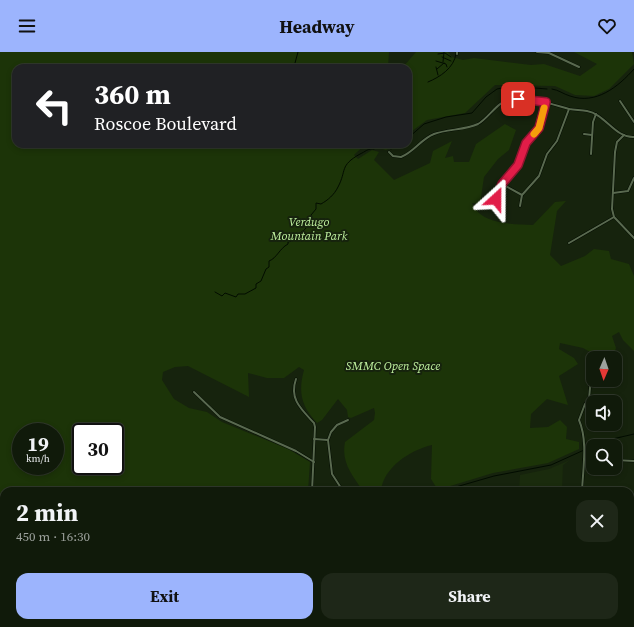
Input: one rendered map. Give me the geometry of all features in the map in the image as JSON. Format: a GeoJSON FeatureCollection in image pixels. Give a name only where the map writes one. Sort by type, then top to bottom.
{"type":"FeatureCollection","features":[{"type":"Feature","properties":{"kind":"street"},"geometry":{"type":"LineString","coordinates":[[537,52],[549,53],[579,67]]}},
{"type":"Feature","properties":{"kind":"street"},"geometry":{"type":"LineString","coordinates":[[388,152],[393,156],[401,157],[425,138],[451,129],[476,125],[484,120],[500,104],[511,99],[546,102],[568,109],[588,111],[596,114],[624,135],[634,136]]}},
{"type":"Feature","properties":{"kind":"street"},"geometry":{"type":"LineString","coordinates":[[518,99],[519,111]]}},
{"type":"Feature","properties":{"kind":"street"},"geometry":{"type":"LineString","coordinates":[[620,101],[634,122]]}},
{"type":"Feature","properties":{"kind":"street"},"geometry":{"type":"LineString","coordinates":[[494,208],[502,184],[518,165],[526,143],[539,128],[546,102]]}},
{"type":"Feature","properties":{"kind":"street"},"geometry":{"type":"LineString","coordinates":[[520,206],[522,195],[539,176],[547,154],[558,141],[568,109]]}},
{"type":"Feature","properties":{"kind":"street"},"geometry":{"type":"LineString","coordinates":[[591,154],[593,122],[596,114]]}},
{"type":"Feature","properties":{"kind":"street"},"geometry":{"type":"LineString","coordinates":[[584,134],[592,135]]}},
{"type":"Feature","properties":{"kind":"street"},"geometry":{"type":"LineString","coordinates":[[624,135],[617,142],[615,152],[613,193],[614,217],[634,238]]}},
{"type":"Feature","properties":{"kind":"street"},"geometry":{"type":"LineString","coordinates":[[613,193],[628,191],[634,178]]}},
{"type":"Feature","properties":{"kind":"street"},"geometry":{"type":"LineString","coordinates":[[502,184],[522,195]]}},
{"type":"Feature","properties":{"kind":"street"},"geometry":{"type":"LineString","coordinates":[[569,243],[614,217]]}},
{"type":"Feature","properties":{"kind":"street"},"geometry":{"type":"LineString","coordinates":[[296,379],[293,391],[296,402],[314,423],[312,487]]}},
{"type":"Feature","properties":{"kind":"street"},"geometry":{"type":"LineString","coordinates":[[582,487],[584,430],[579,420],[584,404],[589,399],[590,387]]}},
{"type":"Feature","properties":{"kind":"street"},"geometry":{"type":"LineString","coordinates":[[194,392],[220,417],[296,451],[314,462]]}},
{"type":"Feature","properties":{"kind":"street"},"geometry":{"type":"LineString","coordinates":[[340,487],[332,474],[328,440],[331,432],[337,426],[348,420]]}},
{"type":"Feature","properties":{"kind":"street"},"geometry":{"type":"LineString","coordinates":[[314,439],[328,440]]}},
{"type":"Feature","properties":{"kind":"street"},"geometry":{"type":"LineString","coordinates":[[622,460],[634,461]]}},
{"type":"Feature","properties":{"kind":"shaded area"},"geometry":{"type":"Polygon","coordinates":[[[570,460],[563,465],[562,487],[519,487],[520,475],[549,469],[570,460]]]}},
{"type":"Feature","properties":{"kind":"green space"},"geometry":{"type":"Polygon","coordinates":[[[0,52],[389,52],[388,64],[12,64],[12,148],[362,148],[354,155],[358,159],[372,150],[379,152],[374,160],[394,180],[430,163],[433,151],[452,141],[445,158],[453,156],[454,162],[469,162],[476,144],[505,124],[516,130],[509,150],[498,159],[484,177],[480,204],[472,203],[476,210],[483,216],[498,222],[533,225],[555,202],[566,201],[557,211],[550,255],[561,266],[585,256],[594,249],[609,251],[611,259],[629,264],[634,276],[634,351],[623,340],[619,332],[612,336],[616,348],[615,351],[588,351],[583,348],[560,343],[559,349],[574,358],[578,364],[559,376],[568,405],[547,399],[531,414],[530,428],[548,427],[560,420],[567,427],[566,439],[579,442],[579,449],[548,463],[493,473],[447,487],[436,487],[431,479],[432,445],[415,451],[399,461],[387,475],[382,487],[360,487],[348,468],[344,449],[345,442],[374,420],[374,408],[351,418],[348,417],[347,410],[338,399],[322,420],[317,423],[304,405],[301,385],[304,370],[299,367],[284,378],[267,378],[248,373],[249,397],[188,366],[175,367],[163,372],[162,380],[174,399],[189,408],[207,412],[222,422],[288,449],[310,462],[308,487],[0,487],[0,52]]]}},
{"type":"Feature","properties":{"kind":"green space"},"geometry":{"type":"Polygon","coordinates":[[[416,52],[448,52],[452,57],[463,60],[474,58],[531,65],[544,64],[580,76],[597,64],[574,52],[632,52],[634,64],[609,89],[594,96],[575,95],[555,86],[495,85],[465,113],[427,120],[412,131],[412,64],[406,64],[416,52]]]}},
{"type":"Feature","properties":{"kind":"green space"},"geometry":{"type":"Polygon","coordinates":[[[379,148],[390,148],[386,150],[379,148]]]}},
{"type":"Feature","properties":{"kind":"waterway"},"geometry":{"type":"LineString","coordinates":[[294,64],[298,52]]}},
{"type":"Feature","properties":{"kind":"waterway"},"geometry":{"type":"LineString","coordinates":[[443,62],[444,52]]}},
{"type":"Feature","properties":{"kind":"waterway"},"geometry":{"type":"LineString","coordinates":[[438,54],[445,53],[451,57]]}},
{"type":"Feature","properties":{"kind":"waterway"},"geometry":{"type":"LineString","coordinates":[[428,82],[446,71],[455,59],[456,54]]}},
{"type":"Feature","properties":{"kind":"waterway"},"geometry":{"type":"LineString","coordinates":[[442,57],[451,61]]}},
{"type":"Feature","properties":{"kind":"waterway"},"geometry":{"type":"LineString","coordinates":[[436,61],[446,64],[447,67]]}},
{"type":"Feature","properties":{"kind":"waterway"},"geometry":{"type":"LineString","coordinates":[[437,69],[444,63]]}},
{"type":"Feature","properties":{"kind":"waterway"},"geometry":{"type":"LineString","coordinates":[[436,67],[438,75]]}},
{"type":"Feature","properties":{"kind":"waterway"},"geometry":{"type":"LineString","coordinates":[[552,89],[570,96],[589,98],[606,93],[614,88],[634,69]]}},
{"type":"Feature","properties":{"kind":"waterway"},"geometry":{"type":"LineString","coordinates":[[412,134],[424,124],[446,117],[472,113],[486,97],[497,89],[511,86],[547,89]]}},
{"type":"Feature","properties":{"kind":"waterway"},"geometry":{"type":"LineString","coordinates":[[215,292],[222,296],[225,293],[236,297],[238,294],[245,294],[256,288],[256,284],[261,281],[266,269],[269,267],[269,261],[274,258],[282,248],[288,244],[288,242],[299,239],[298,234],[305,230],[309,222],[312,220],[311,215],[316,209],[316,203],[321,204],[335,192],[341,181],[346,165],[353,158],[367,150],[374,149]]}},
{"type":"Feature","properties":{"kind":"waterway"},"geometry":{"type":"LineString","coordinates":[[456,487],[494,476],[551,465],[604,441],[634,434]]}},
{"type":"Feature","properties":{"kind":"slow traffic"},"geometry":{"type":"LineString","coordinates":[[534,134],[539,128],[544,108]]}},
{"type":"Feature","properties":{"kind":"route"},"geometry":{"type":"LineString","coordinates":[[496,199],[498,190],[518,165],[526,143],[539,128],[546,102],[518,99]]}},
{"type":"Feature","properties":{"kind":"park label","name":"Verdugo Mountain Park"},"geometry":{"type":"Point","coordinates":[309,229]}},
{"type":"Feature","properties":{"kind":"park label","name":"SMMC Open Space"},"geometry":{"type":"Point","coordinates":[393,366]}}]}
